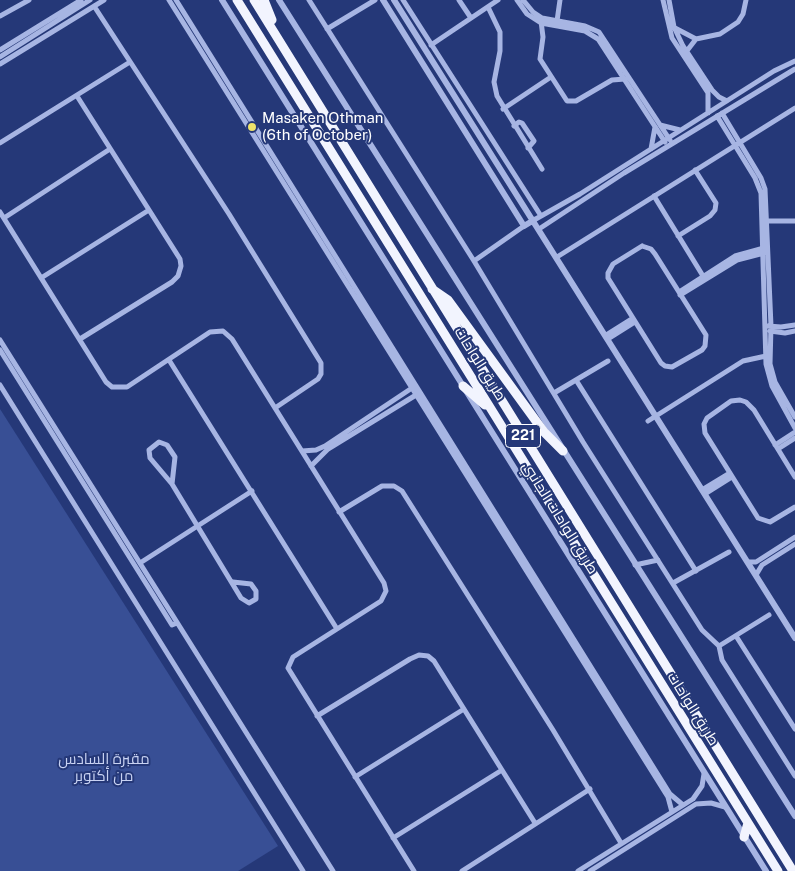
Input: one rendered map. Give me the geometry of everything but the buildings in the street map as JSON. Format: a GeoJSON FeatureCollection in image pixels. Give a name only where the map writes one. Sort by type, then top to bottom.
{"type":"FeatureCollection","features":[{"type":"Feature","properties":{"kind":"highway","name":"طريق الواحات"},"geometry":{"type":"LineString","coordinates":[[237,0],[778,871]]}},
{"type":"Feature","properties":{"kind":"highway","name":"طريق الواحات"},"geometry":{"type":"LineString","coordinates":[[254,0],[793,871]]}},
{"type":"Feature","properties":{"kind":"highway"},"geometry":{"type":"LineString","coordinates":[[264,0],[279,39]]}},
{"type":"Feature","properties":{"kind":"highway"},"geometry":{"type":"LineString","coordinates":[[334,156],[338,150],[345,149]]}},
{"type":"Feature","properties":{"kind":"highway"},"geometry":{"type":"LineString","coordinates":[[431,288],[448,300],[544,432],[563,451]]}},
{"type":"Feature","properties":{"kind":"highway"},"geometry":{"type":"LineString","coordinates":[[463,386],[493,412]]}},
{"type":"Feature","properties":{"kind":"highway"},"geometry":{"type":"LineString","coordinates":[[744,837],[748,823]]}},
{"type":"Feature","properties":{"kind":"street"},"geometry":{"type":"LineString","coordinates":[[0,16],[29,0]]}},
{"type":"Feature","properties":{"kind":"street"},"geometry":{"type":"LineString","coordinates":[[0,50],[81,0]]}},
{"type":"Feature","properties":{"kind":"street"},"geometry":{"type":"LineString","coordinates":[[0,57],[90,0]]}},
{"type":"Feature","properties":{"kind":"street"},"geometry":{"type":"LineString","coordinates":[[0,64],[104,0]]}},
{"type":"Feature","properties":{"kind":"street"},"geometry":{"type":"LineString","coordinates":[[169,0],[324,235],[416,395],[555,618],[670,794],[683,805]]}},
{"type":"Feature","properties":{"kind":"street"},"geometry":{"type":"LineString","coordinates":[[176,0],[207,55],[318,238],[560,615],[668,797],[672,812]]}},
{"type":"Feature","properties":{"kind":"street","name":"طريق الواحات الجانبي"},"geometry":{"type":"LineString","coordinates":[[222,0],[766,871]]}},
{"type":"Feature","properties":{"kind":"street"},"geometry":{"type":"LineString","coordinates":[[280,0],[795,816]]}},
{"type":"Feature","properties":{"kind":"street"},"geometry":{"type":"LineString","coordinates":[[309,0],[474,261],[702,630],[720,646],[722,660],[795,776]]}},
{"type":"Feature","properties":{"kind":"street"},"geometry":{"type":"LineString","coordinates":[[327,29],[375,0]]}},
{"type":"Feature","properties":{"kind":"street"},"geometry":{"type":"LineString","coordinates":[[383,0],[524,226]]}},
{"type":"Feature","properties":{"kind":"street"},"geometry":{"type":"LineString","coordinates":[[394,0],[557,256],[795,638]]}},
{"type":"Feature","properties":{"kind":"street"},"geometry":{"type":"LineString","coordinates":[[403,0],[541,216]]}},
{"type":"Feature","properties":{"kind":"street"},"geometry":{"type":"LineString","coordinates":[[459,0],[471,18]]}},
{"type":"Feature","properties":{"kind":"street"},"geometry":{"type":"LineString","coordinates":[[431,45],[498,0]]}},
{"type":"Feature","properties":{"kind":"street"},"geometry":{"type":"LineString","coordinates":[[517,0],[527,14],[541,21],[594,36],[620,67],[625,79],[657,126],[681,130]]}},
{"type":"Feature","properties":{"kind":"street"},"geometry":{"type":"LineString","coordinates":[[523,0],[541,21],[543,37],[540,59],[565,99],[571,103],[612,80],[625,79]]}},
{"type":"Feature","properties":{"kind":"street"},"geometry":{"type":"LineString","coordinates":[[557,22],[560,0]]}},
{"type":"Feature","properties":{"kind":"street"},"geometry":{"type":"LineString","coordinates":[[663,0],[669,30],[712,90],[719,97],[727,101]]}},
{"type":"Feature","properties":{"kind":"street"},"geometry":{"type":"LineString","coordinates":[[670,0],[674,27],[684,52],[708,93],[708,113]]}},
{"type":"Feature","properties":{"kind":"street"},"geometry":{"type":"LineString","coordinates":[[684,52],[696,39],[714,36],[734,26],[743,14],[746,0]]}},
{"type":"Feature","properties":{"kind":"street"},"geometry":{"type":"LineString","coordinates":[[94,6],[229,214],[321,363],[321,374],[315,382],[275,408]]}},
{"type":"Feature","properties":{"kind":"street"},"geometry":{"type":"LineString","coordinates":[[488,7],[500,32],[500,51],[494,82],[497,96],[503,109],[542,169]]}},
{"type":"Feature","properties":{"kind":"street"},"geometry":{"type":"LineString","coordinates":[[59,20],[62,26]]}},
{"type":"Feature","properties":{"kind":"street"},"geometry":{"type":"LineString","coordinates":[[550,23],[557,22],[595,29],[603,36],[620,67],[670,146]]}},
{"type":"Feature","properties":{"kind":"street"},"geometry":{"type":"LineString","coordinates":[[543,37],[550,23]]}},
{"type":"Feature","properties":{"kind":"street"},"geometry":{"type":"LineString","coordinates":[[674,27],[696,39]]}},
{"type":"Feature","properties":{"kind":"street"},"geometry":{"type":"LineString","coordinates":[[474,261],[524,226],[795,61]]}},
{"type":"Feature","properties":{"kind":"street"},"geometry":{"type":"LineString","coordinates":[[0,143],[130,62]]}},
{"type":"Feature","properties":{"kind":"street"},"geometry":{"type":"LineString","coordinates":[[612,80],[620,67]]}},
{"type":"Feature","properties":{"kind":"street"},"geometry":{"type":"LineString","coordinates":[[539,228],[624,173],[795,69]]}},
{"type":"Feature","properties":{"kind":"street"},"geometry":{"type":"LineString","coordinates":[[503,109],[551,77]]}},
{"type":"Feature","properties":{"kind":"street"},"geometry":{"type":"LineString","coordinates":[[77,96],[180,259],[181,266],[178,276],[80,339]]}},
{"type":"Feature","properties":{"kind":"street"},"geometry":{"type":"LineString","coordinates":[[557,256],[795,108]]}},
{"type":"Feature","properties":{"kind":"street"},"geometry":{"type":"LineString","coordinates":[[719,114],[763,184],[767,201],[768,222],[769,328],[766,356],[772,386],[795,428]]}},
{"type":"Feature","properties":{"kind":"street"},"geometry":{"type":"LineString","coordinates":[[651,149],[657,126]]}},
{"type":"Feature","properties":{"kind":"street"},"geometry":{"type":"LineString","coordinates":[[737,144],[760,188],[771,369],[795,418]]}},
{"type":"Feature","properties":{"kind":"street"},"geometry":{"type":"LineString","coordinates":[[4,218],[110,149]]}},
{"type":"Feature","properties":{"kind":"street"},"geometry":{"type":"LineString","coordinates":[[678,236],[710,216],[716,207],[695,170]]}},
{"type":"Feature","properties":{"kind":"street"},"geometry":{"type":"LineString","coordinates":[[654,196],[703,276]]}},
{"type":"Feature","properties":{"kind":"street"},"geometry":{"type":"LineString","coordinates":[[41,278],[149,210]]}},
{"type":"Feature","properties":{"kind":"street"},"geometry":{"type":"LineString","coordinates":[[0,212],[106,382],[114,388],[127,387],[210,332],[219,330],[226,332],[312,466],[384,582],[386,591],[376,604],[293,657],[288,666],[289,672],[414,871]]}},
{"type":"Feature","properties":{"kind":"street"},"geometry":{"type":"LineString","coordinates":[[768,222],[795,221]]}},
{"type":"Feature","properties":{"kind":"street"},"geometry":{"type":"LineString","coordinates":[[318,238],[324,235]]}},
{"type":"Feature","properties":{"kind":"street"},"geometry":{"type":"LineString","coordinates":[[642,246],[651,249],[706,340],[702,350],[677,366],[668,367],[661,363],[634,320],[610,283],[608,273],[613,264],[642,246]]}},
{"type":"Feature","properties":{"kind":"street"},"geometry":{"type":"LineString","coordinates":[[679,293],[741,253],[764,251]]}},
{"type":"Feature","properties":{"kind":"street"},"geometry":{"type":"LineString","coordinates":[[679,293],[703,276],[727,263]]}},
{"type":"Feature","properties":{"kind":"street"},"geometry":{"type":"LineString","coordinates":[[607,337],[634,320]]}},
{"type":"Feature","properties":{"kind":"street"},"geometry":{"type":"LineString","coordinates":[[769,328],[795,324]]}},
{"type":"Feature","properties":{"kind":"street"},"geometry":{"type":"LineString","coordinates":[[769,328],[795,331]]}},
{"type":"Feature","properties":{"kind":"street"},"geometry":{"type":"LineString","coordinates":[[0,340],[86,483],[140,563],[175,624]]}},
{"type":"Feature","properties":{"kind":"street"},"geometry":{"type":"LineString","coordinates":[[0,350],[86,483],[295,816],[333,871]]}},
{"type":"Feature","properties":{"kind":"street"},"geometry":{"type":"LineString","coordinates":[[648,422],[743,361],[766,356]]}},
{"type":"Feature","properties":{"kind":"street"},"geometry":{"type":"LineString","coordinates":[[169,360],[337,629]]}},
{"type":"Feature","properties":{"kind":"street"},"geometry":{"type":"LineString","coordinates":[[554,393],[608,361]]}},
{"type":"Feature","properties":{"kind":"street"},"geometry":{"type":"LineString","coordinates":[[576,380],[696,571]]}},
{"type":"Feature","properties":{"kind":"street"},"geometry":{"type":"LineString","coordinates":[[0,385],[98,540],[147,625],[303,871]]}},
{"type":"Feature","properties":{"kind":"street"},"geometry":{"type":"LineString","coordinates":[[302,451],[316,450],[325,446],[412,388]]}},
{"type":"Feature","properties":{"kind":"street"},"geometry":{"type":"LineString","coordinates":[[312,466],[328,449],[416,395]]}},
{"type":"Feature","properties":{"kind":"street"},"geometry":{"type":"LineString","coordinates":[[795,477],[748,404],[740,400],[729,402],[707,418],[704,428],[731,475],[762,521],[774,520],[795,507]]}},
{"type":"Feature","properties":{"kind":"street"},"geometry":{"type":"LineString","coordinates":[[776,447],[795,432]]}},
{"type":"Feature","properties":{"kind":"street"},"geometry":{"type":"LineString","coordinates":[[776,447],[795,438]]}},
{"type":"Feature","properties":{"kind":"street"},"geometry":{"type":"LineString","coordinates":[[172,484],[175,457],[163,442],[155,443],[149,450],[150,458],[172,484],[244,601],[249,603],[256,599],[256,591],[251,584],[233,582]]}},
{"type":"Feature","properties":{"kind":"street"},"geometry":{"type":"LineString","coordinates":[[704,492],[731,475]]}},
{"type":"Feature","properties":{"kind":"street"},"geometry":{"type":"LineString","coordinates":[[340,512],[382,486],[394,486],[402,491],[590,789],[621,843]]}},
{"type":"Feature","properties":{"kind":"street"},"geometry":{"type":"LineString","coordinates":[[140,563],[252,491]]}},
{"type":"Feature","properties":{"kind":"street"},"geometry":{"type":"LineString","coordinates":[[748,562],[759,560],[795,537]]}},
{"type":"Feature","properties":{"kind":"street"},"geometry":{"type":"LineString","coordinates":[[756,575],[762,565],[795,544]]}},
{"type":"Feature","properties":{"kind":"street"},"geometry":{"type":"LineString","coordinates":[[673,583],[729,552]]}},
{"type":"Feature","properties":{"kind":"street"},"geometry":{"type":"LineString","coordinates":[[636,565],[658,560]]}},
{"type":"Feature","properties":{"kind":"street"},"geometry":{"type":"LineString","coordinates":[[555,618],[560,615]]}},
{"type":"Feature","properties":{"kind":"street"},"geometry":{"type":"LineString","coordinates":[[720,646],[769,616]]}},
{"type":"Feature","properties":{"kind":"street"},"geometry":{"type":"LineString","coordinates":[[736,636],[795,729]]}},
{"type":"Feature","properties":{"kind":"street"},"geometry":{"type":"LineString","coordinates":[[317,716],[419,655],[428,656],[434,661],[535,823]]}},
{"type":"Feature","properties":{"kind":"street"},"geometry":{"type":"LineString","coordinates":[[355,777],[464,709]]}},
{"type":"Feature","properties":{"kind":"street"},"geometry":{"type":"LineString","coordinates":[[393,838],[502,770]]}},
{"type":"Feature","properties":{"kind":"street"},"geometry":{"type":"LineString","coordinates":[[578,871],[600,861],[654,827],[672,812],[693,799],[700,789],[704,774]]}},
{"type":"Feature","properties":{"kind":"street"},"geometry":{"type":"LineString","coordinates":[[462,871],[590,789]]}},
{"type":"Feature","properties":{"kind":"street"},"geometry":{"type":"LineString","coordinates":[[693,799],[696,804]]}},
{"type":"Feature","properties":{"kind":"street"},"geometry":{"type":"LineString","coordinates":[[590,871],[621,843],[696,804],[711,803],[725,807]]}},
{"type":"Feature","properties":{"kind":"green space","name":"مقبرة السادس من أكتوبر"},"geometry":{"type":"Polygon","coordinates":[[[0,409],[278,846],[238,871],[0,871],[0,409]]]}},
{"type":"Feature","properties":{"kind":"place","name":"Masaken Othman (6th of October)"},"geometry":{"type":"Point","coordinates":[252,127]}}]}
